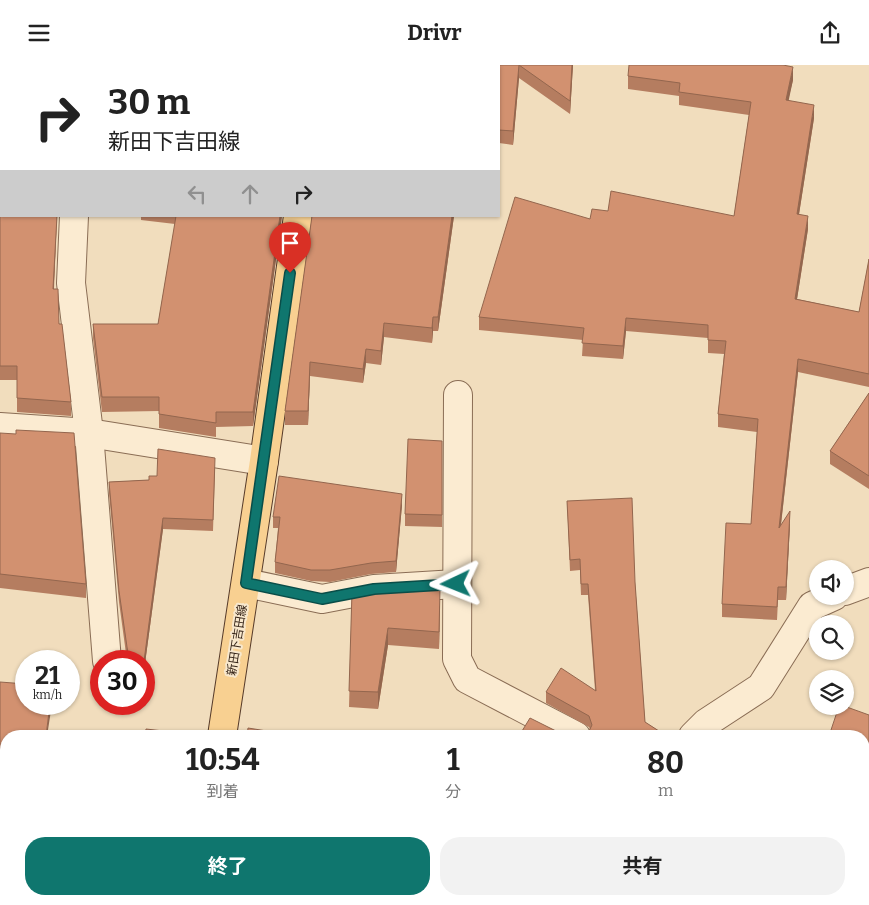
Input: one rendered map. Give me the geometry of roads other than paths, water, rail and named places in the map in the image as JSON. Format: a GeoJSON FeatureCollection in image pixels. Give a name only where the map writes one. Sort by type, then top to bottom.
{"type":"FeatureCollection","features":[{"type":"Feature","properties":{"kind":"main road","name":"新田下吉田線"},"geometry":{"type":"LineString","coordinates":[[223,730],[264,461],[298,217]]}},
{"type":"Feature","properties":{"kind":"street"},"geometry":{"type":"LineString","coordinates":[[74,217],[71,283],[88,433],[106,650]]}},
{"type":"Feature","properties":{"kind":"street"},"geometry":{"type":"LineString","coordinates":[[458,395],[457,659],[467,679],[565,730]]}},
{"type":"Feature","properties":{"kind":"street"},"geometry":{"type":"LineString","coordinates":[[0,427],[88,433],[264,461]]}},
{"type":"Feature","properties":{"kind":"street"},"geometry":{"type":"LineString","coordinates":[[854,588],[869,582]]}},
{"type":"Feature","properties":{"kind":"street"},"geometry":{"type":"LineString","coordinates":[[246,583],[322,599],[374,589],[456,584]]}},
{"type":"Feature","properties":{"kind":"street"},"geometry":{"type":"LineString","coordinates":[[700,730],[706,723],[762,687],[814,605]]}}]}
